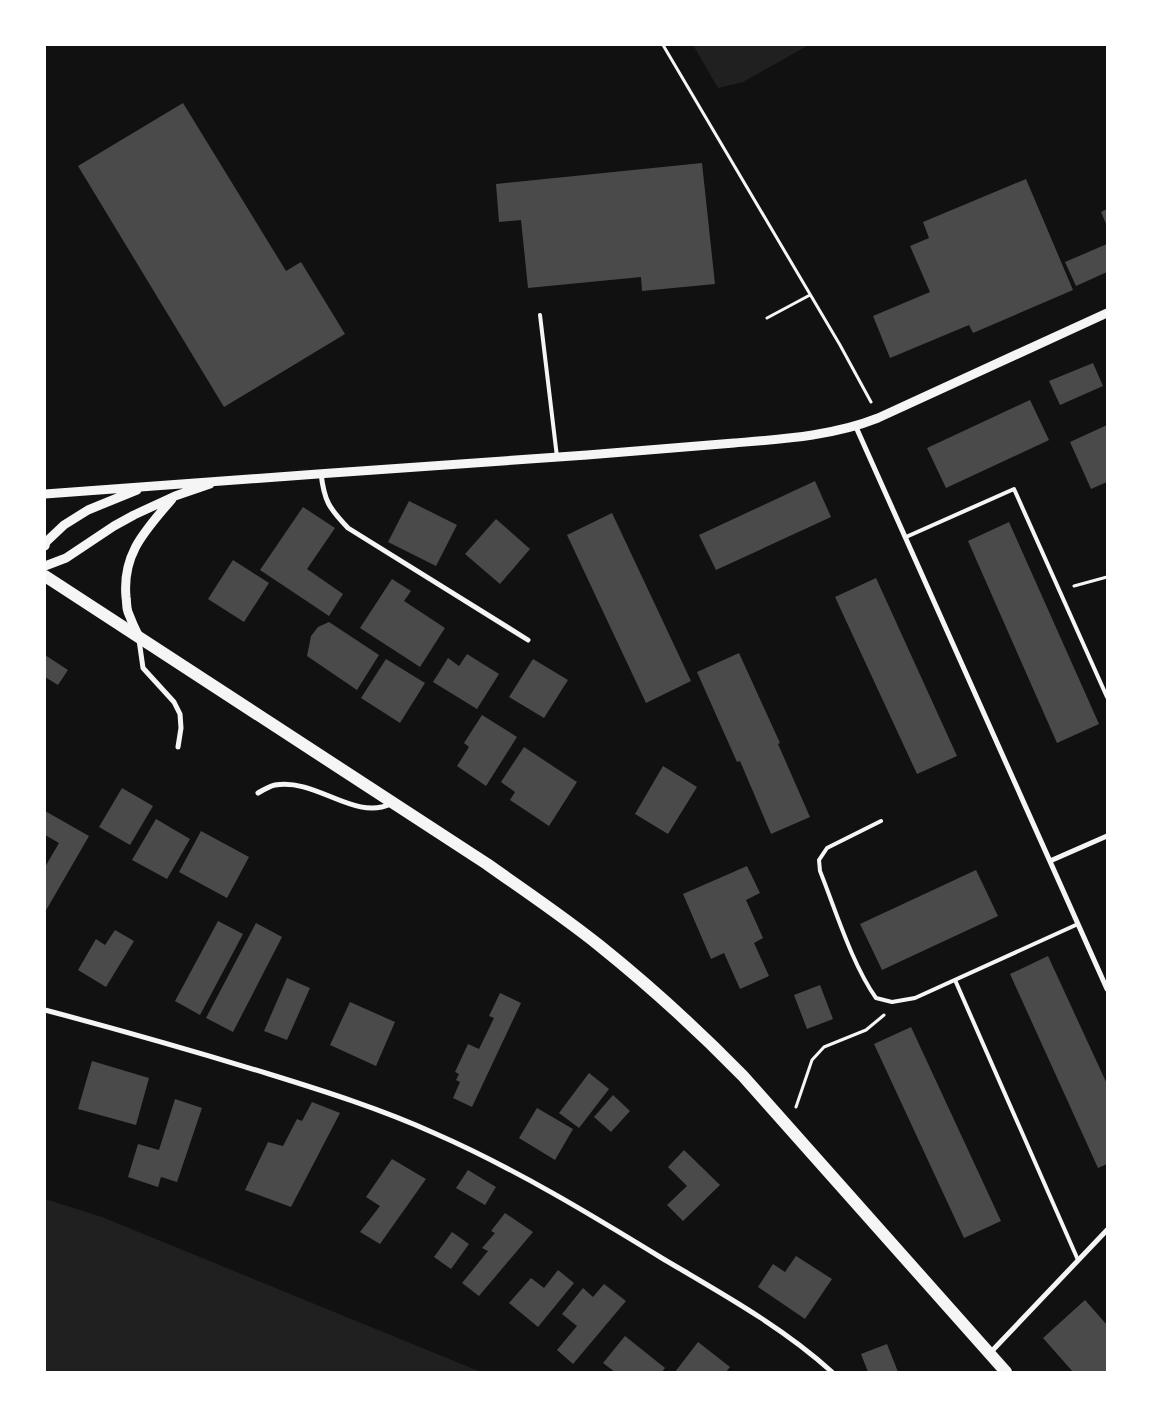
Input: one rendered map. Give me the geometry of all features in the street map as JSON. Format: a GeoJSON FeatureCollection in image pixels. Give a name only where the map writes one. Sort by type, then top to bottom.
{"type":"FeatureCollection","features":[{"type":"Feature","properties":{"kind":"main road"},"geometry":{"type":"LineString","coordinates":[[45,576],[394,803],[538,900],[600,946],[701,1034],[743,1076],[1006,1372]]}},
{"type":"Feature","properties":{"kind":"street"},"geometry":{"type":"LineString","coordinates":[[45,494],[557,457],[820,434],[856,427],[878,418],[1107,313]]}},
{"type":"Feature","properties":{"kind":"street"},"geometry":{"type":"LineString","coordinates":[[856,427],[1107,988]]}},
{"type":"Feature","properties":{"kind":"street"},"geometry":{"type":"LineString","coordinates":[[321,473],[323,493],[337,516],[348,528],[528,640]]}},
{"type":"Feature","properties":{"kind":"street"},"geometry":{"type":"LineString","coordinates":[[45,566],[66,558],[114,526],[175,496],[224,480]]}},
{"type":"Feature","properties":{"kind":"street"},"geometry":{"type":"LineString","coordinates":[[45,546],[46,542],[64,525],[88,510],[146,486]]}},
{"type":"Feature","properties":{"kind":"street"},"geometry":{"type":"LineString","coordinates":[[175,496],[148,527],[132,550],[127,566],[125,586],[128,611],[139,637],[143,668],[174,702],[180,714],[181,728],[178,747]]}},
{"type":"Feature","properties":{"kind":"street"},"geometry":{"type":"LineString","coordinates":[[258,793],[274,786],[292,784],[370,809],[382,808],[394,803]]}},
{"type":"Feature","properties":{"kind":"street"},"geometry":{"type":"LineString","coordinates":[[1050,862],[1107,836]]}},
{"type":"Feature","properties":{"kind":"street"},"geometry":{"type":"LineString","coordinates":[[45,1010],[183,1048],[316,1089],[384,1112],[434,1132],[569,1202],[786,1335],[832,1372]]}},
{"type":"Feature","properties":{"kind":"street"},"geometry":{"type":"LineString","coordinates":[[990,1353],[1106,1233]]}},
{"type":"Feature","properties":{"kind":"lane"},"geometry":{"type":"LineString","coordinates":[[540,315],[557,457]]}},
{"type":"Feature","properties":{"kind":"lane"},"geometry":{"type":"LineString","coordinates":[[906,537],[1014,489],[1107,697]]}},
{"type":"Feature","properties":{"kind":"lane"},"geometry":{"type":"LineString","coordinates":[[882,821],[827,848],[819,860],[820,871],[865,982],[876,998],[892,1002],[915,998],[1078,924]]}},
{"type":"Feature","properties":{"kind":"lane"},"geometry":{"type":"LineString","coordinates":[[955,980],[1078,1260]]}},
{"type":"Feature","properties":{"kind":"path"},"geometry":{"type":"LineString","coordinates":[[663,45],[864,387],[878,418]]}},
{"type":"Feature","properties":{"kind":"path"},"geometry":{"type":"LineString","coordinates":[[767,318],[810,295]]}},
{"type":"Feature","properties":{"kind":"path"},"geometry":{"type":"LineString","coordinates":[[1060,590],[1107,577]]}},
{"type":"Feature","properties":{"kind":"path"},"geometry":{"type":"LineString","coordinates":[[786,1124],[797,1105],[812,1060],[824,1047],[866,1030],[882,1017],[892,1002]]}},
{"type":"Feature","properties":{"kind":"shaded area"},"geometry":{"type":"Polygon","coordinates":[[[693,45],[809,45],[743,82],[718,88],[693,45]]]}},
{"type":"Feature","properties":{"kind":"shaded area"},"geometry":{"type":"Polygon","coordinates":[[[45,1199],[102,1217],[481,1372],[45,1372],[45,1199]]]}},
{"type":"Feature","properties":{"kind":"building"},"geometry":{"type":"Polygon","coordinates":[[[183,103],[286,271],[301,262],[345,334],[224,407],[78,166],[183,103]]]}},
{"type":"Feature","properties":{"kind":"building"},"geometry":{"type":"Polygon","coordinates":[[[702,163],[715,284],[642,291],[641,277],[528,288],[521,220],[499,222],[496,184],[702,163]]]}},
{"type":"Feature","properties":{"kind":"building"},"geometry":{"type":"Polygon","coordinates":[[[1026,179],[1073,290],[973,333],[969,325],[890,358],[873,316],[930,292],[910,246],[929,238],[923,222],[1026,179]]]}},
{"type":"Feature","properties":{"kind":"building"},"geometry":{"type":"Polygon","coordinates":[[[1107,209],[1107,226],[1101,212],[1107,209]]]}},
{"type":"Feature","properties":{"kind":"building"},"geometry":{"type":"Polygon","coordinates":[[[1107,244],[1107,272],[1076,286],[1065,262],[1107,244]]]}},
{"type":"Feature","properties":{"kind":"building"},"geometry":{"type":"Polygon","coordinates":[[[1093,363],[1103,386],[1060,405],[1049,381],[1093,363]]]}},
{"type":"Feature","properties":{"kind":"building"},"geometry":{"type":"Polygon","coordinates":[[[1030,400],[1049,440],[946,488],[927,448],[1030,400]]]}},
{"type":"Feature","properties":{"kind":"building"},"geometry":{"type":"Polygon","coordinates":[[[1107,425],[1107,482],[1091,489],[1070,442],[1107,425]]]}},
{"type":"Feature","properties":{"kind":"building"},"geometry":{"type":"Polygon","coordinates":[[[815,481],[831,517],[716,570],[699,535],[815,481]]]}},
{"type":"Feature","properties":{"kind":"building"},"geometry":{"type":"Polygon","coordinates":[[[409,501],[457,525],[436,566],[388,542],[409,501]]]}},
{"type":"Feature","properties":{"kind":"building"},"geometry":{"type":"Polygon","coordinates":[[[303,507],[335,528],[307,569],[343,594],[329,616],[260,570],[303,507]]]}},
{"type":"Feature","properties":{"kind":"building"},"geometry":{"type":"Polygon","coordinates":[[[612,513],[691,681],[646,703],[567,535],[612,513]]]}},
{"type":"Feature","properties":{"kind":"building"},"geometry":{"type":"Polygon","coordinates":[[[496,519],[530,549],[500,584],[465,554],[496,519]]]}},
{"type":"Feature","properties":{"kind":"building"},"geometry":{"type":"Polygon","coordinates":[[[1009,522],[1099,724],[1057,743],[968,541],[1009,522]]]}},
{"type":"Feature","properties":{"kind":"building"},"geometry":{"type":"Polygon","coordinates":[[[233,560],[269,583],[244,622],[208,599],[233,560]]]}},
{"type":"Feature","properties":{"kind":"building"},"geometry":{"type":"Polygon","coordinates":[[[876,578],[957,756],[917,774],[835,597],[876,578]]]}},
{"type":"Feature","properties":{"kind":"building"},"geometry":{"type":"Polygon","coordinates":[[[392,579],[411,591],[404,601],[445,628],[420,667],[360,628],[392,579]]]}},
{"type":"Feature","properties":{"kind":"building"},"geometry":{"type":"Polygon","coordinates":[[[329,622],[379,655],[357,690],[307,656],[311,636],[318,627],[329,622]]]}},
{"type":"Feature","properties":{"kind":"building"},"geometry":{"type":"Polygon","coordinates":[[[739,653],[780,743],[778,744],[810,817],[771,834],[740,761],[737,762],[697,672],[739,653]]]}},
{"type":"Feature","properties":{"kind":"building"},"geometry":{"type":"Polygon","coordinates":[[[467,654],[499,674],[477,709],[433,682],[448,658],[459,666],[467,654]]]}},
{"type":"Feature","properties":{"kind":"building"},"geometry":{"type":"Polygon","coordinates":[[[45,655],[68,670],[58,685],[45,677],[45,655]]]}},
{"type":"Feature","properties":{"kind":"building"},"geometry":{"type":"Polygon","coordinates":[[[386,659],[425,683],[400,723],[361,698],[386,659]]]}},
{"type":"Feature","properties":{"kind":"building"},"geometry":{"type":"Polygon","coordinates":[[[533,659],[568,680],[544,718],[509,697],[533,659]]]}},
{"type":"Feature","properties":{"kind":"building"},"geometry":{"type":"Polygon","coordinates":[[[482,715],[517,737],[486,786],[457,766],[469,747],[464,743],[482,715]]]}},
{"type":"Feature","properties":{"kind":"building"},"geometry":{"type":"Polygon","coordinates":[[[524,747],[577,782],[549,826],[510,800],[515,792],[501,782],[524,747]]]}},
{"type":"Feature","properties":{"kind":"building"},"geometry":{"type":"Polygon","coordinates":[[[663,766],[697,787],[668,834],[635,814],[663,766]]]}},
{"type":"Feature","properties":{"kind":"building"},"geometry":{"type":"Polygon","coordinates":[[[122,788],[153,806],[130,845],[99,827],[122,788]]]}},
{"type":"Feature","properties":{"kind":"building"},"geometry":{"type":"Polygon","coordinates":[[[45,811],[89,836],[45,912],[45,867],[59,843],[45,835],[45,811]]]}},
{"type":"Feature","properties":{"kind":"building"},"geometry":{"type":"Polygon","coordinates":[[[156,819],[190,839],[167,879],[132,860],[156,819]]]}},
{"type":"Feature","properties":{"kind":"building"},"geometry":{"type":"Polygon","coordinates":[[[201,831],[249,857],[227,898],[179,872],[201,831]]]}},
{"type":"Feature","properties":{"kind":"building"},"geometry":{"type":"Polygon","coordinates":[[[747,866],[760,893],[746,900],[763,938],[754,943],[769,976],[740,989],[724,953],[711,959],[683,894],[747,866]]]}},
{"type":"Feature","properties":{"kind":"building"},"geometry":{"type":"Polygon","coordinates":[[[976,870],[998,916],[882,970],[860,924],[976,870]]]}},
{"type":"Feature","properties":{"kind":"building"},"geometry":{"type":"Polygon","coordinates":[[[218,921],[243,934],[200,1015],[175,1001],[218,921]]]}},
{"type":"Feature","properties":{"kind":"building"},"geometry":{"type":"Polygon","coordinates":[[[256,923],[282,937],[233,1032],[206,1018],[256,923]]]}},
{"type":"Feature","properties":{"kind":"building"},"geometry":{"type":"Polygon","coordinates":[[[115,930],[134,941],[106,987],[78,970],[96,939],[105,945],[115,930]]]}},
{"type":"Feature","properties":{"kind":"building"},"geometry":{"type":"Polygon","coordinates":[[[1048,956],[1107,1084],[1107,1164],[1098,1168],[1010,974],[1048,956]]]}},
{"type":"Feature","properties":{"kind":"building"},"geometry":{"type":"Polygon","coordinates":[[[287,978],[310,988],[287,1040],[264,1031],[287,978]]]}},
{"type":"Feature","properties":{"kind":"building"},"geometry":{"type":"Polygon","coordinates":[[[820,985],[833,1019],[807,1029],[794,995],[820,985]]]}},
{"type":"Feature","properties":{"kind":"building"},"geometry":{"type":"Polygon","coordinates":[[[500,993],[521,1003],[472,1107],[453,1098],[460,1082],[456,1080],[459,1074],[455,1072],[468,1044],[479,1049],[494,1018],[489,1016],[500,993]]]}},
{"type":"Feature","properties":{"kind":"building"},"geometry":{"type":"Polygon","coordinates":[[[350,1002],[395,1022],[376,1066],[330,1045],[350,1002]]]}},
{"type":"Feature","properties":{"kind":"building"},"geometry":{"type":"Polygon","coordinates":[[[911,1027],[1001,1221],[964,1238],[874,1044],[911,1027]]]}},
{"type":"Feature","properties":{"kind":"building"},"geometry":{"type":"Polygon","coordinates":[[[92,1061],[149,1078],[136,1125],[78,1109],[92,1061]]]}},
{"type":"Feature","properties":{"kind":"building"},"geometry":{"type":"Polygon","coordinates":[[[589,1073],[609,1089],[579,1128],[559,1113],[589,1073]]]}},
{"type":"Feature","properties":{"kind":"building"},"geometry":{"type":"Polygon","coordinates":[[[613,1095],[630,1111],[611,1132],[594,1117],[613,1095]]]}},
{"type":"Feature","properties":{"kind":"building"},"geometry":{"type":"Polygon","coordinates":[[[175,1099],[202,1108],[177,1182],[161,1177],[158,1187],[128,1177],[138,1144],[159,1150],[175,1099]]]}},
{"type":"Feature","properties":{"kind":"building"},"geometry":{"type":"Polygon","coordinates":[[[312,1102],[340,1113],[291,1207],[245,1190],[268,1142],[283,1146],[297,1119],[302,1121],[312,1102]]]}},
{"type":"Feature","properties":{"kind":"building"},"geometry":{"type":"Polygon","coordinates":[[[537,1108],[573,1129],[555,1160],[519,1138],[537,1108]]]}},
{"type":"Feature","properties":{"kind":"building"},"geometry":{"type":"Polygon","coordinates":[[[684,1150],[720,1185],[683,1221],[667,1205],[687,1186],[668,1167],[684,1150]]]}},
{"type":"Feature","properties":{"kind":"building"},"geometry":{"type":"Polygon","coordinates":[[[392,1159],[426,1179],[380,1244],[360,1232],[380,1206],[366,1197],[392,1159]]]}},
{"type":"Feature","properties":{"kind":"building"},"geometry":{"type":"Polygon","coordinates":[[[468,1170],[496,1187],[485,1205],[456,1188],[468,1170]]]}},
{"type":"Feature","properties":{"kind":"building"},"geometry":{"type":"Polygon","coordinates":[[[505,1213],[533,1232],[479,1296],[462,1283],[488,1251],[482,1248],[495,1233],[491,1231],[505,1213]]]}},
{"type":"Feature","properties":{"kind":"building"},"geometry":{"type":"Polygon","coordinates":[[[452,1232],[469,1244],[451,1269],[434,1257],[452,1232]]]}},
{"type":"Feature","properties":{"kind":"building"},"geometry":{"type":"Polygon","coordinates":[[[796,1256],[832,1279],[805,1319],[758,1287],[773,1264],[785,1272],[796,1256]]]}},
{"type":"Feature","properties":{"kind":"building"},"geometry":{"type":"Polygon","coordinates":[[[558,1270],[574,1283],[538,1327],[509,1303],[531,1278],[544,1288],[558,1270]]]}},
{"type":"Feature","properties":{"kind":"building"},"geometry":{"type":"Polygon","coordinates":[[[604,1284],[626,1301],[573,1364],[557,1350],[577,1326],[562,1314],[583,1288],[593,1297],[604,1284]]]}},
{"type":"Feature","properties":{"kind":"building"},"geometry":{"type":"Polygon","coordinates":[[[1085,1300],[1107,1325],[1107,1372],[1073,1372],[1043,1338],[1085,1300]]]}},
{"type":"Feature","properties":{"kind":"building"},"geometry":{"type":"Polygon","coordinates":[[[625,1336],[665,1368],[662,1372],[615,1372],[603,1363],[625,1336]]]}},
{"type":"Feature","properties":{"kind":"building"},"geometry":{"type":"Polygon","coordinates":[[[698,1342],[730,1367],[726,1372],[675,1372],[698,1342]]]}},
{"type":"Feature","properties":{"kind":"building"},"geometry":{"type":"Polygon","coordinates":[[[887,1344],[898,1372],[868,1372],[861,1354],[887,1344]]]}}]}
